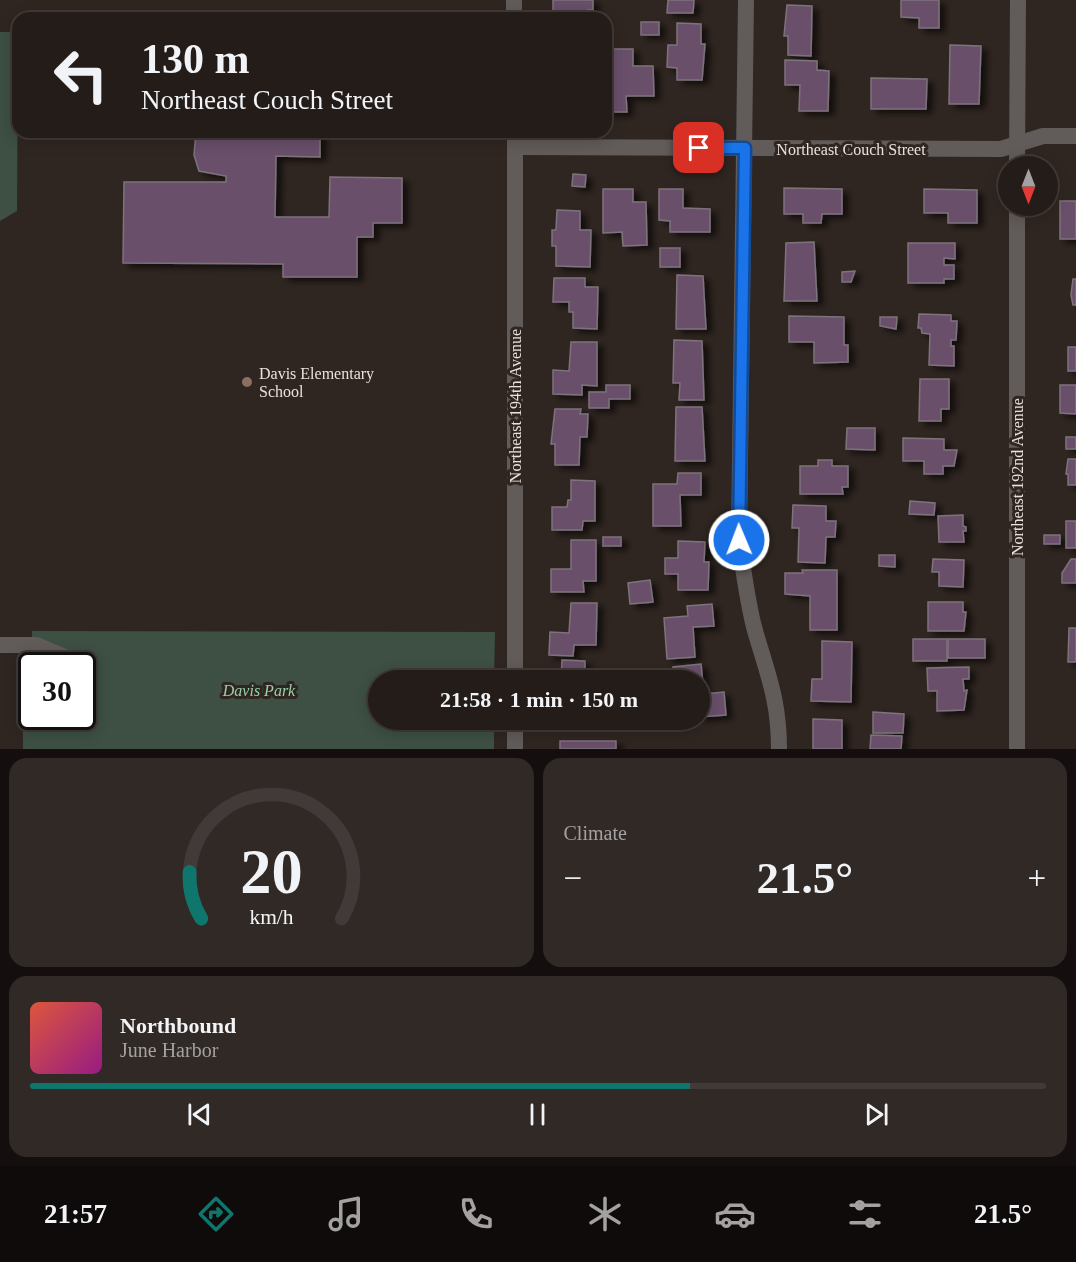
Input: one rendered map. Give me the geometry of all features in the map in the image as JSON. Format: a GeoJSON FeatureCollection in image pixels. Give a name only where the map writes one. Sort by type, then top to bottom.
{"type":"FeatureCollection","features":[{"type":"Feature","properties":{"kind":"street"},"geometry":{"type":"LineString","coordinates":[[746,0],[739,540],[754,627],[767,663],[779,714],[779,749]]}},
{"type":"Feature","properties":{"kind":"street"},"geometry":{"type":"LineString","coordinates":[[1017,156],[1018,0]]}},
{"type":"Feature","properties":{"kind":"street","name":"Northeast Couch Street"},"geometry":{"type":"LineString","coordinates":[[515,139],[745,148],[1001,149],[1043,136],[1076,136]]}},
{"type":"Feature","properties":{"kind":"street","name":"Northeast 194th Avenue"},"geometry":{"type":"LineString","coordinates":[[515,139],[515,670]]}},
{"type":"Feature","properties":{"kind":"street","name":"Northeast 192nd Avenue"},"geometry":{"type":"LineString","coordinates":[[1017,216],[1017,749]]}},
{"type":"Feature","properties":{"kind":"street"},"geometry":{"type":"LineString","coordinates":[[0,645],[36,645],[53,652]]}},
{"type":"Feature","properties":{"kind":"street"},"geometry":{"type":"LineString","coordinates":[[515,730],[515,749]]}},
{"type":"Feature","properties":{"kind":"green space"},"geometry":{"type":"Polygon","coordinates":[[[0,32],[12,32],[12,138],[17,138],[17,211],[0,221],[0,32]]]}},
{"type":"Feature","properties":{"kind":"green space","name":"Davis Park"},"geometry":{"type":"Polygon","coordinates":[[[32,631],[495,632],[494,670],[368,670],[368,730],[494,730],[494,749],[23,749],[23,730],[96,730],[96,652],[32,652],[32,631]]]}},
{"type":"Feature","properties":{"kind":"building"},"geometry":{"type":"Polygon","coordinates":[[[553,0],[593,0],[593,10],[588,10],[588,12],[553,12],[553,0]]]}},
{"type":"Feature","properties":{"kind":"building"},"geometry":{"type":"Polygon","coordinates":[[[668,0],[694,0],[693,13],[667,13],[668,0]]]}},
{"type":"Feature","properties":{"kind":"building"},"geometry":{"type":"Polygon","coordinates":[[[901,0],[939,0],[939,28],[919,28],[919,18],[901,17],[901,0]]]}},
{"type":"Feature","properties":{"kind":"building"},"geometry":{"type":"Polygon","coordinates":[[[787,5],[812,6],[811,56],[788,55],[788,36],[784,36],[787,5]]]}},
{"type":"Feature","properties":{"kind":"building"},"geometry":{"type":"Polygon","coordinates":[[[641,22],[659,22],[659,35],[641,35],[641,22]]]}},
{"type":"Feature","properties":{"kind":"building"},"geometry":{"type":"Polygon","coordinates":[[[677,23],[701,24],[701,44],[705,44],[702,80],[677,80],[677,68],[667,67],[668,45],[677,45],[677,23]]]}},
{"type":"Feature","properties":{"kind":"building"},"geometry":{"type":"Polygon","coordinates":[[[950,45],[981,46],[979,104],[949,104],[950,45]]]}},
{"type":"Feature","properties":{"kind":"building"},"geometry":{"type":"Polygon","coordinates":[[[612,49],[633,49],[633,66],[653,66],[654,96],[626,96],[627,112],[612,112],[612,49]]]}},
{"type":"Feature","properties":{"kind":"building"},"geometry":{"type":"Polygon","coordinates":[[[785,60],[817,61],[817,70],[829,71],[828,111],[799,111],[800,85],[785,85],[785,60]]]}},
{"type":"Feature","properties":{"kind":"building"},"geometry":{"type":"Polygon","coordinates":[[[871,78],[927,79],[926,109],[871,109],[871,78]]]}},
{"type":"Feature","properties":{"kind":"building"},"geometry":{"type":"Polygon","coordinates":[[[195,138],[320,138],[320,157],[276,156],[275,217],[329,217],[330,177],[402,178],[402,223],[373,223],[373,237],[357,237],[357,277],[283,277],[283,264],[123,263],[124,182],[226,182],[226,176],[199,171],[194,155],[195,138]]]}},
{"type":"Feature","properties":{"kind":"building"},"geometry":{"type":"Polygon","coordinates":[[[573,174],[586,175],[585,187],[572,186],[573,174]]]}},
{"type":"Feature","properties":{"kind":"building"},"geometry":{"type":"Polygon","coordinates":[[[784,188],[842,189],[842,214],[822,214],[821,223],[803,223],[803,214],[784,214],[784,188]]]}},
{"type":"Feature","properties":{"kind":"building"},"geometry":{"type":"Polygon","coordinates":[[[603,189],[633,189],[633,202],[646,202],[647,245],[623,246],[622,232],[603,233],[603,189]]]}},
{"type":"Feature","properties":{"kind":"building"},"geometry":{"type":"Polygon","coordinates":[[[659,189],[683,189],[683,208],[710,209],[710,232],[670,232],[670,221],[659,220],[659,189]]]}},
{"type":"Feature","properties":{"kind":"building"},"geometry":{"type":"Polygon","coordinates":[[[924,189],[977,190],[977,223],[948,223],[948,213],[924,213],[924,189]]]}},
{"type":"Feature","properties":{"kind":"building"},"geometry":{"type":"Polygon","coordinates":[[[1060,201],[1076,201],[1076,239],[1060,239],[1060,201]]]}},
{"type":"Feature","properties":{"kind":"building"},"geometry":{"type":"Polygon","coordinates":[[[557,210],[580,211],[580,230],[591,230],[590,267],[556,266],[556,246],[552,246],[552,230],[556,230],[557,210]]]}},
{"type":"Feature","properties":{"kind":"building"},"geometry":{"type":"Polygon","coordinates":[[[814,242],[817,301],[784,301],[786,243],[814,242]]]}},
{"type":"Feature","properties":{"kind":"building"},"geometry":{"type":"Polygon","coordinates":[[[908,243],[955,243],[955,259],[944,258],[944,265],[954,265],[954,279],[944,279],[944,283],[908,283],[908,243]]]}},
{"type":"Feature","properties":{"kind":"building"},"geometry":{"type":"Polygon","coordinates":[[[660,248],[680,248],[680,267],[660,267],[660,248]]]}},
{"type":"Feature","properties":{"kind":"building"},"geometry":{"type":"Polygon","coordinates":[[[855,271],[851,282],[842,282],[842,272],[855,271]]]}},
{"type":"Feature","properties":{"kind":"building"},"geometry":{"type":"Polygon","coordinates":[[[677,275],[703,276],[706,329],[676,329],[677,275]]]}},
{"type":"Feature","properties":{"kind":"building"},"geometry":{"type":"Polygon","coordinates":[[[554,278],[585,278],[585,287],[598,287],[597,329],[573,328],[573,312],[569,312],[569,302],[553,302],[554,278]]]}},
{"type":"Feature","properties":{"kind":"building"},"geometry":{"type":"Polygon","coordinates":[[[1073,279],[1076,279],[1076,305],[1073,305],[1071,295],[1073,279]]]}},
{"type":"Feature","properties":{"kind":"building"},"geometry":{"type":"Polygon","coordinates":[[[919,314],[951,315],[951,321],[957,321],[956,340],[951,340],[951,346],[954,346],[954,366],[929,365],[930,334],[922,333],[921,328],[918,328],[919,314]]]}},
{"type":"Feature","properties":{"kind":"building"},"geometry":{"type":"Polygon","coordinates":[[[789,316],[844,317],[844,345],[848,345],[848,362],[814,363],[814,342],[789,342],[789,316]]]}},
{"type":"Feature","properties":{"kind":"building"},"geometry":{"type":"Polygon","coordinates":[[[880,317],[897,317],[896,329],[880,326],[880,317]]]}},
{"type":"Feature","properties":{"kind":"building"},"geometry":{"type":"Polygon","coordinates":[[[674,340],[702,341],[704,400],[679,400],[680,383],[673,383],[674,340]]]}},
{"type":"Feature","properties":{"kind":"building"},"geometry":{"type":"Polygon","coordinates":[[[571,342],[597,342],[597,386],[582,385],[582,395],[553,394],[553,370],[569,371],[571,342]]]}},
{"type":"Feature","properties":{"kind":"building"},"geometry":{"type":"Polygon","coordinates":[[[1068,347],[1076,347],[1076,371],[1068,371],[1068,347]]]}},
{"type":"Feature","properties":{"kind":"building"},"geometry":{"type":"Polygon","coordinates":[[[920,379],[949,379],[949,409],[941,409],[941,421],[919,421],[920,379]]]}},
{"type":"Feature","properties":{"kind":"building"},"geometry":{"type":"Polygon","coordinates":[[[606,385],[630,385],[630,399],[609,399],[609,408],[589,408],[589,392],[606,392],[606,385]]]}},
{"type":"Feature","properties":{"kind":"building"},"geometry":{"type":"Polygon","coordinates":[[[1060,385],[1076,385],[1076,414],[1060,413],[1060,385]]]}},
{"type":"Feature","properties":{"kind":"building"},"geometry":{"type":"Polygon","coordinates":[[[676,407],[702,407],[705,461],[675,461],[676,407]]]}},
{"type":"Feature","properties":{"kind":"building"},"geometry":{"type":"Polygon","coordinates":[[[555,409],[581,409],[580,414],[588,414],[587,437],[580,437],[579,465],[555,465],[555,444],[551,444],[555,409]]]}},
{"type":"Feature","properties":{"kind":"building"},"geometry":{"type":"Polygon","coordinates":[[[847,428],[875,428],[875,450],[846,449],[847,428]]]}},
{"type":"Feature","properties":{"kind":"building"},"geometry":{"type":"Polygon","coordinates":[[[1066,437],[1076,437],[1076,449],[1066,449],[1066,437]]]}},
{"type":"Feature","properties":{"kind":"building"},"geometry":{"type":"Polygon","coordinates":[[[903,438],[944,439],[944,450],[957,450],[954,466],[943,466],[943,474],[924,474],[924,461],[903,461],[903,438]]]}},
{"type":"Feature","properties":{"kind":"building"},"geometry":{"type":"Polygon","coordinates":[[[1068,459],[1076,459],[1076,485],[1068,485],[1068,474],[1066,474],[1068,459]]]}},
{"type":"Feature","properties":{"kind":"building"},"geometry":{"type":"Polygon","coordinates":[[[818,460],[832,460],[832,466],[848,466],[848,487],[842,487],[843,494],[800,494],[800,466],[818,466],[818,460]]]}},
{"type":"Feature","properties":{"kind":"building"},"geometry":{"type":"Polygon","coordinates":[[[678,473],[701,473],[701,495],[680,495],[681,526],[653,526],[653,484],[677,484],[678,473]]]}},
{"type":"Feature","properties":{"kind":"building"},"geometry":{"type":"Polygon","coordinates":[[[571,480],[595,481],[595,521],[583,521],[582,530],[552,530],[552,507],[567,507],[568,500],[571,500],[571,480]]]}},
{"type":"Feature","properties":{"kind":"building"},"geometry":{"type":"Polygon","coordinates":[[[910,501],[935,503],[934,515],[909,514],[910,501]]]}},
{"type":"Feature","properties":{"kind":"building"},"geometry":{"type":"Polygon","coordinates":[[[793,505],[826,506],[826,521],[836,521],[835,537],[826,537],[825,563],[798,562],[799,528],[792,528],[793,505]]]}},
{"type":"Feature","properties":{"kind":"building"},"geometry":{"type":"Polygon","coordinates":[[[963,515],[963,526],[966,527],[966,531],[963,531],[964,542],[939,542],[938,516],[963,515]]]}},
{"type":"Feature","properties":{"kind":"building"},"geometry":{"type":"Polygon","coordinates":[[[1066,521],[1076,521],[1076,548],[1066,548],[1066,521]]]}},
{"type":"Feature","properties":{"kind":"building"},"geometry":{"type":"Polygon","coordinates":[[[1044,535],[1060,535],[1060,544],[1044,544],[1044,535]]]}},
{"type":"Feature","properties":{"kind":"building"},"geometry":{"type":"Polygon","coordinates":[[[603,537],[621,537],[621,546],[603,546],[603,537]]]}},
{"type":"Feature","properties":{"kind":"building"},"geometry":{"type":"Polygon","coordinates":[[[571,540],[596,540],[596,581],[583,581],[584,592],[551,592],[551,569],[571,569],[571,540]]]}},
{"type":"Feature","properties":{"kind":"building"},"geometry":{"type":"Polygon","coordinates":[[[678,541],[705,542],[704,562],[709,562],[708,590],[678,590],[678,574],[665,574],[665,558],[678,558],[678,541]]]}},
{"type":"Feature","properties":{"kind":"building"},"geometry":{"type":"Polygon","coordinates":[[[879,555],[895,555],[895,567],[879,566],[879,555]]]}},
{"type":"Feature","properties":{"kind":"building"},"geometry":{"type":"Polygon","coordinates":[[[933,559],[964,560],[963,587],[939,586],[939,572],[932,572],[933,559]]]}},
{"type":"Feature","properties":{"kind":"building"},"geometry":{"type":"Polygon","coordinates":[[[1071,559],[1076,559],[1076,583],[1062,583],[1062,573],[1071,559]]]}},
{"type":"Feature","properties":{"kind":"building"},"geometry":{"type":"Polygon","coordinates":[[[802,570],[837,570],[837,630],[810,630],[810,596],[785,594],[785,573],[803,573],[802,570]]]}},
{"type":"Feature","properties":{"kind":"building"},"geometry":{"type":"Polygon","coordinates":[[[650,580],[653,602],[630,604],[628,583],[650,580]]]}},
{"type":"Feature","properties":{"kind":"building"},"geometry":{"type":"Polygon","coordinates":[[[928,602],[963,602],[963,612],[966,612],[964,631],[928,631],[928,602]]]}},
{"type":"Feature","properties":{"kind":"building"},"geometry":{"type":"Polygon","coordinates":[[[571,603],[597,603],[596,645],[574,645],[573,656],[549,655],[550,632],[569,633],[571,603]]]}},
{"type":"Feature","properties":{"kind":"building"},"geometry":{"type":"Polygon","coordinates":[[[712,604],[714,626],[693,627],[695,657],[667,659],[664,618],[688,616],[687,606],[712,604]]]}},
{"type":"Feature","properties":{"kind":"building"},"geometry":{"type":"Polygon","coordinates":[[[1069,628],[1076,628],[1076,662],[1068,662],[1069,628]]]}},
{"type":"Feature","properties":{"kind":"building"},"geometry":{"type":"Polygon","coordinates":[[[913,639],[947,639],[947,661],[913,661],[913,639]]]}},
{"type":"Feature","properties":{"kind":"building"},"geometry":{"type":"Polygon","coordinates":[[[948,639],[985,639],[985,658],[948,658],[948,639]]]}},
{"type":"Feature","properties":{"kind":"building"},"geometry":{"type":"Polygon","coordinates":[[[822,641],[852,642],[851,702],[811,701],[812,679],[822,679],[822,641]]]}},
{"type":"Feature","properties":{"kind":"building"},"geometry":{"type":"Polygon","coordinates":[[[562,660],[585,661],[585,670],[562,670],[562,660]]]}},
{"type":"Feature","properties":{"kind":"building"},"geometry":{"type":"Polygon","coordinates":[[[701,664],[702,670],[673,670],[673,667],[701,664]]]}},
{"type":"Feature","properties":{"kind":"building"},"geometry":{"type":"Polygon","coordinates":[[[969,667],[969,679],[963,679],[964,691],[967,690],[964,710],[937,711],[937,691],[928,691],[927,668],[969,667]]]}},
{"type":"Feature","properties":{"kind":"building"},"geometry":{"type":"Polygon","coordinates":[[[724,692],[726,715],[710,716],[710,693],[724,692]]]}},
{"type":"Feature","properties":{"kind":"building"},"geometry":{"type":"Polygon","coordinates":[[[873,712],[904,714],[903,733],[873,733],[873,712]]]}},
{"type":"Feature","properties":{"kind":"building"},"geometry":{"type":"Polygon","coordinates":[[[813,719],[842,720],[842,749],[813,749],[813,719]]]}},
{"type":"Feature","properties":{"kind":"building"},"geometry":{"type":"Polygon","coordinates":[[[871,735],[902,736],[901,749],[870,749],[871,735]]]}},
{"type":"Feature","properties":{"kind":"building"},"geometry":{"type":"Polygon","coordinates":[[[560,741],[616,741],[616,749],[560,749],[560,741]]]}},
{"type":"Feature","properties":{"kind":"place","name":"Davis Elementary School"},"geometry":{"type":"Point","coordinates":[247,382]}},
{"type":"Feature","properties":{"kind":"route"},"geometry":{"type":"LineString","coordinates":[[699,148],[745,148],[739,540]]}}]}
